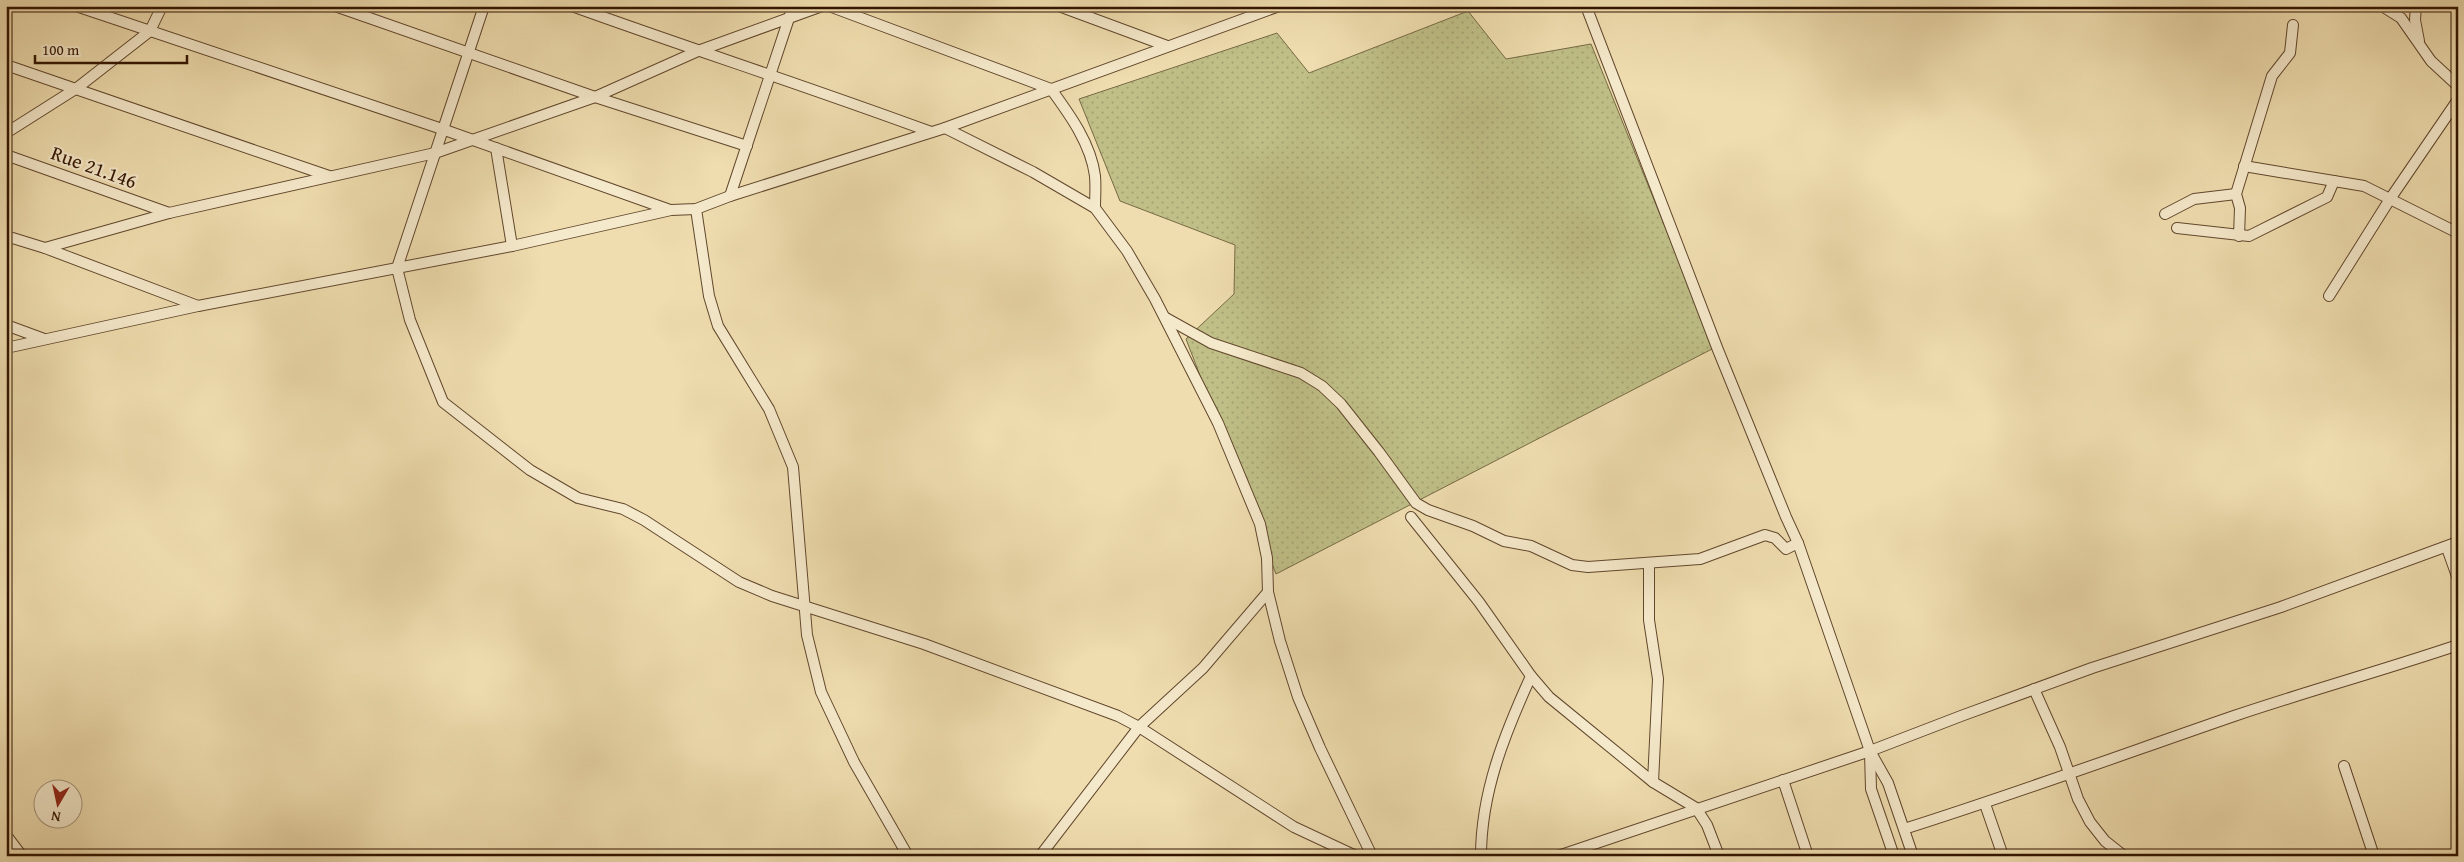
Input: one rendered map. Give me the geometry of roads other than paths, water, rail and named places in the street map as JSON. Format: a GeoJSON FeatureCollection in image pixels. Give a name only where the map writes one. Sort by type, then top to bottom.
{"type":"FeatureCollection","features":[{"type":"Feature","properties":{"kind":"street"},"geometry":{"type":"LineString","coordinates":[[76,6],[442,129],[671,210]]}},
{"type":"Feature","properties":{"kind":"street"},"geometry":{"type":"LineString","coordinates":[[6,133],[77,88],[150,31],[162,6]]}},
{"type":"Feature","properties":{"kind":"street"},"geometry":{"type":"LineString","coordinates":[[335,6],[595,97],[747,146]]}},
{"type":"Feature","properties":{"kind":"street"},"geometry":{"type":"LineString","coordinates":[[484,6],[397,268],[410,320],[443,402],[465,422],[530,470],[578,498],[623,509],[644,520],[739,582],[772,596],[924,644],[1018,677],[1139,726],[1294,828],[1356,856]]}},
{"type":"Feature","properties":{"kind":"street"},"geometry":{"type":"LineString","coordinates":[[572,6],[698,51],[772,74],[931,132]]}},
{"type":"Feature","properties":{"kind":"street"},"geometry":{"type":"LineString","coordinates":[[730,196],[793,6]]}},
{"type":"Feature","properties":{"kind":"street"},"geometry":{"type":"LineString","coordinates":[[45,248],[169,213],[434,152],[473,140],[595,97],[698,51],[822,6]]}},
{"type":"Feature","properties":{"kind":"street"},"geometry":{"type":"LineString","coordinates":[[829,6],[1051,89],[1071,117],[1087,148],[1095,176],[1095,208]]}},
{"type":"Feature","properties":{"kind":"street"},"geometry":{"type":"LineString","coordinates":[[1059,6],[1167,46]]}},
{"type":"Feature","properties":{"kind":"street"},"geometry":{"type":"LineString","coordinates":[[6,348],[198,306],[512,246],[671,210],[696,209],[730,196],[945,128],[1279,6]]}},
{"type":"Feature","properties":{"kind":"street"},"geometry":{"type":"LineString","coordinates":[[1586,6],[1718,350],[1798,543],[1870,752],[1888,783],[1913,856]]}},
{"type":"Feature","properties":{"kind":"street"},"geometry":{"type":"LineString","coordinates":[[2382,6],[2401,18],[2420,46],[2458,86]]}},
{"type":"Feature","properties":{"kind":"street"},"geometry":{"type":"LineString","coordinates":[[2416,6],[2415,20],[2420,46]]}},
{"type":"Feature","properties":{"kind":"street"},"geometry":{"type":"LineString","coordinates":[[2239,236],[2240,208],[2236,194],[2272,76],[2290,53],[2293,25]]}},
{"type":"Feature","properties":{"kind":"street"},"geometry":{"type":"LineString","coordinates":[[6,65],[330,176]]}},
{"type":"Feature","properties":{"kind":"street"},"geometry":{"type":"LineString","coordinates":[[2329,296],[2390,199],[2458,101]]}},
{"type":"Feature","properties":{"kind":"street"},"geometry":{"type":"LineString","coordinates":[[945,128],[1032,172],[1095,208],[1126,251],[1166,318],[1183,357],[1218,423],[1260,524],[1267,558],[1268,592],[1280,641],[1298,698],[1372,856]]}},
{"type":"Feature","properties":{"kind":"street"},"geometry":{"type":"LineString","coordinates":[[496,148],[512,246]]}},
{"type":"Feature","properties":{"kind":"street","name":"Rue 21.146"},"geometry":{"type":"LineString","coordinates":[[6,155],[169,213]]}},
{"type":"Feature","properties":{"kind":"street"},"geometry":{"type":"LineString","coordinates":[[2244,166],[2364,186],[2458,232]]}},
{"type":"Feature","properties":{"kind":"street"},"geometry":{"type":"LineString","coordinates":[[2177,228],[2251,236],[2327,197],[2334,181]]}},
{"type":"Feature","properties":{"kind":"street"},"geometry":{"type":"LineString","coordinates":[[2165,214],[2194,199],[2236,194]]}},
{"type":"Feature","properties":{"kind":"street"},"geometry":{"type":"LineString","coordinates":[[696,209],[709,296],[718,326],[769,409],[793,467],[804,605],[811,660],[821,692],[854,762],[908,856]]}},
{"type":"Feature","properties":{"kind":"street"},"geometry":{"type":"LineString","coordinates":[[6,236],[45,248],[198,306]]}},
{"type":"Feature","properties":{"kind":"street"},"geometry":{"type":"LineString","coordinates":[[1166,318],[1220,346],[1301,373],[1322,386],[1341,404],[1374,445],[1416,503],[1428,510],[1473,526],[1504,540],[1531,546],[1572,565],[1649,564],[1700,560],[1765,535],[1775,538],[1786,548],[1798,543]]}},
{"type":"Feature","properties":{"kind":"street"},"geometry":{"type":"LineString","coordinates":[[6,326],[44,339]]}},
{"type":"Feature","properties":{"kind":"street"},"geometry":{"type":"LineString","coordinates":[[1411,517],[1484,608],[1531,676],[1556,703],[1652,782],[1696,808],[1707,825],[1719,856]]}},
{"type":"Feature","properties":{"kind":"street"},"geometry":{"type":"LineString","coordinates":[[1558,856],[1696,808],[1870,752],[2034,690],[2281,607],[2447,548],[2458,542]]}},
{"type":"Feature","properties":{"kind":"street"},"geometry":{"type":"LineString","coordinates":[[2447,548],[2458,579]]}},
{"type":"Feature","properties":{"kind":"street"},"geometry":{"type":"LineString","coordinates":[[1649,564],[1649,620],[1658,679],[1652,782]]}},
{"type":"Feature","properties":{"kind":"street"},"geometry":{"type":"LineString","coordinates":[[1040,856],[1139,726],[1202,668],[1268,592]]}},
{"type":"Feature","properties":{"kind":"street"},"geometry":{"type":"LineString","coordinates":[[1904,829],[1984,804],[2236,715],[2376,673],[2458,645]]}},
{"type":"Feature","properties":{"kind":"street"},"geometry":{"type":"LineString","coordinates":[[1481,856],[1483,815],[1487,792],[1513,716],[1531,676]]}},
{"type":"Feature","properties":{"kind":"street"},"geometry":{"type":"LineString","coordinates":[[2034,690],[2060,747],[2069,774],[2090,822],[2105,841],[2124,856]]}},
{"type":"Feature","properties":{"kind":"street"},"geometry":{"type":"LineString","coordinates":[[1870,752],[1871,789],[1894,856]]}},
{"type":"Feature","properties":{"kind":"street"},"geometry":{"type":"LineString","coordinates":[[2344,766],[2374,856]]}},
{"type":"Feature","properties":{"kind":"street"},"geometry":{"type":"LineString","coordinates":[[1783,780],[1808,856]]}},
{"type":"Feature","properties":{"kind":"street"},"geometry":{"type":"LineString","coordinates":[[1984,804],[2003,856]]}},
{"type":"Feature","properties":{"kind":"street"},"geometry":{"type":"LineString","coordinates":[[6,835],[22,856]]}}]}
